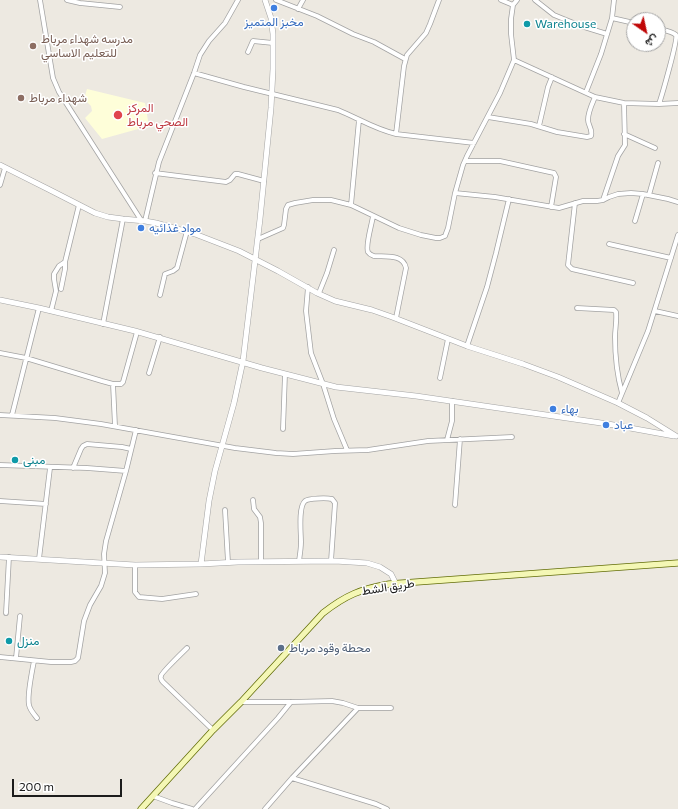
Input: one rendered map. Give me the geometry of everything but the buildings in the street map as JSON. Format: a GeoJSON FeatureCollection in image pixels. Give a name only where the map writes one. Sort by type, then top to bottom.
{"type":"FeatureCollection","features":[{"type":"Feature","properties":{"kind":"main road","name":"طريق الشط"},"geometry":{"type":"LineString","coordinates":[[141,809],[318,618],[330,607],[361,590],[396,584],[678,563]]}},
{"type":"Feature","properties":{"kind":"street"},"geometry":{"type":"LineString","coordinates":[[40,0],[53,78],[59,92],[142,220]]}},
{"type":"Feature","properties":{"kind":"street"},"geometry":{"type":"LineString","coordinates":[[67,0],[80,3],[120,7]]}},
{"type":"Feature","properties":{"kind":"street"},"geometry":{"type":"LineString","coordinates":[[142,220],[159,162],[200,55],[209,41],[225,23],[238,0]]}},
{"type":"Feature","properties":{"kind":"street"},"geometry":{"type":"LineString","coordinates":[[201,564],[215,471],[234,403],[243,361],[258,239],[272,94],[273,69],[273,43],[270,18],[265,0]]}},
{"type":"Feature","properties":{"kind":"street"},"geometry":{"type":"LineString","coordinates":[[276,0],[374,42],[405,59]]}},
{"type":"Feature","properties":{"kind":"street"},"geometry":{"type":"LineString","coordinates":[[298,9],[303,0]]}},
{"type":"Feature","properties":{"kind":"street"},"geometry":{"type":"LineString","coordinates":[[396,134],[405,59],[426,33],[439,0]]}},
{"type":"Feature","properties":{"kind":"street"},"geometry":{"type":"LineString","coordinates":[[501,0],[513,5]]}},
{"type":"Feature","properties":{"kind":"street"},"geometry":{"type":"LineString","coordinates":[[258,239],[282,228],[288,205],[319,199],[331,200],[351,205],[399,228],[421,235],[440,238],[445,236],[455,193],[465,160],[500,93],[514,60],[511,19],[513,5],[517,0]]}},
{"type":"Feature","properties":{"kind":"street"},"geometry":{"type":"LineString","coordinates":[[536,0],[554,15],[581,26],[607,34]]}},
{"type":"Feature","properties":{"kind":"street"},"geometry":{"type":"LineString","coordinates":[[586,92],[601,54],[612,18],[614,0]]}},
{"type":"Feature","properties":{"kind":"street"},"geometry":{"type":"LineString","coordinates":[[612,18],[626,21]]}},
{"type":"Feature","properties":{"kind":"street"},"geometry":{"type":"LineString","coordinates":[[660,104],[678,38],[676,34],[666,31]]}},
{"type":"Feature","properties":{"kind":"street"},"geometry":{"type":"LineString","coordinates":[[248,52],[253,41],[273,43]]}},
{"type":"Feature","properties":{"kind":"street"},"geometry":{"type":"LineString","coordinates":[[514,60],[594,97],[624,103],[678,103]]}},
{"type":"Feature","properties":{"kind":"street"},"geometry":{"type":"LineString","coordinates":[[194,73],[338,110],[374,127],[396,134],[474,143]]}},
{"type":"Feature","properties":{"kind":"street"},"geometry":{"type":"LineString","coordinates":[[538,126],[552,77]]}},
{"type":"Feature","properties":{"kind":"street"},"geometry":{"type":"LineString","coordinates":[[488,117],[538,126],[557,132],[592,136],[588,119],[594,97]]}},
{"type":"Feature","properties":{"kind":"street"},"geometry":{"type":"LineString","coordinates":[[603,200],[618,156],[624,146],[624,103]]}},
{"type":"Feature","properties":{"kind":"street"},"geometry":{"type":"LineString","coordinates":[[351,205],[359,120]]}},
{"type":"Feature","properties":{"kind":"street"},"geometry":{"type":"LineString","coordinates":[[624,134],[656,148]]}},
{"type":"Feature","properties":{"kind":"street"},"geometry":{"type":"LineString","coordinates":[[465,160],[500,162],[554,173],[556,177],[551,207]]}},
{"type":"Feature","properties":{"kind":"street"},"geometry":{"type":"LineString","coordinates":[[649,195],[658,163]]}},
{"type":"Feature","properties":{"kind":"street"},"geometry":{"type":"LineString","coordinates":[[0,184],[2,167],[95,213],[108,217],[142,220],[187,231],[230,246],[335,301],[372,310],[396,318],[467,346],[558,377],[618,403],[647,418],[677,437]]}},
{"type":"Feature","properties":{"kind":"street"},"geometry":{"type":"LineString","coordinates":[[156,173],[226,182],[235,174],[238,174],[264,181]]}},
{"type":"Feature","properties":{"kind":"street"},"geometry":{"type":"LineString","coordinates":[[455,193],[474,194],[559,208],[583,201],[597,201],[618,194],[631,193],[649,195],[678,202]]}},
{"type":"Feature","properties":{"kind":"street"},"geometry":{"type":"LineString","coordinates":[[635,221],[643,194]]}},
{"type":"Feature","properties":{"kind":"street"},"geometry":{"type":"LineString","coordinates":[[467,346],[487,287],[509,200]]}},
{"type":"Feature","properties":{"kind":"street"},"geometry":{"type":"LineString","coordinates":[[575,203],[568,265],[572,269],[633,284]]}},
{"type":"Feature","properties":{"kind":"street"},"geometry":{"type":"LineString","coordinates":[[61,289],[65,262],[79,205]]}},
{"type":"Feature","properties":{"kind":"street"},"geometry":{"type":"LineString","coordinates":[[373,216],[367,246],[368,252],[374,256],[397,258],[402,260],[406,268],[396,318]]}},
{"type":"Feature","properties":{"kind":"street"},"geometry":{"type":"LineString","coordinates":[[104,324],[123,219]]}},
{"type":"Feature","properties":{"kind":"street"},"geometry":{"type":"LineString","coordinates":[[160,295],[165,274],[177,268],[187,231]]}},
{"type":"Feature","properties":{"kind":"street"},"geometry":{"type":"LineString","coordinates":[[618,403],[641,350],[655,311],[678,235]]}},
{"type":"Feature","properties":{"kind":"street"},"geometry":{"type":"LineString","coordinates":[[609,244],[671,258]]}},
{"type":"Feature","properties":{"kind":"street"},"geometry":{"type":"LineString","coordinates":[[319,293],[334,250]]}},
{"type":"Feature","properties":{"kind":"street"},"geometry":{"type":"LineString","coordinates":[[51,311],[56,291],[54,274],[58,266],[65,262]]}},
{"type":"Feature","properties":{"kind":"street"},"geometry":{"type":"LineString","coordinates":[[308,287],[306,311],[310,348],[334,419],[347,450]]}},
{"type":"Feature","properties":{"kind":"street"},"geometry":{"type":"LineString","coordinates":[[0,300],[160,337],[323,384],[350,389],[416,396],[617,425],[677,437]]}},
{"type":"Feature","properties":{"kind":"street"},"geometry":{"type":"LineString","coordinates":[[12,415],[39,308]]}},
{"type":"Feature","properties":{"kind":"street"},"geometry":{"type":"LineString","coordinates":[[577,308],[614,310],[616,312],[615,349],[617,373],[622,394]]}},
{"type":"Feature","properties":{"kind":"street"},"geometry":{"type":"LineString","coordinates":[[655,311],[678,316]]}},
{"type":"Feature","properties":{"kind":"street"},"geometry":{"type":"LineString","coordinates":[[0,353],[26,358],[113,384],[120,384],[123,382],[137,332]]}},
{"type":"Feature","properties":{"kind":"street"},"geometry":{"type":"LineString","coordinates":[[149,373],[160,337]]}},
{"type":"Feature","properties":{"kind":"street"},"geometry":{"type":"LineString","coordinates":[[440,378],[448,339]]}},
{"type":"Feature","properties":{"kind":"street"},"geometry":{"type":"LineString","coordinates":[[283,429],[285,374]]}},
{"type":"Feature","properties":{"kind":"street"},"geometry":{"type":"LineString","coordinates":[[113,384],[114,426]]}},
{"type":"Feature","properties":{"kind":"street"},"geometry":{"type":"LineString","coordinates":[[447,440],[452,421],[452,401]]}},
{"type":"Feature","properties":{"kind":"street"},"geometry":{"type":"LineString","coordinates":[[0,415],[56,418],[114,426],[192,441],[276,454],[368,450],[415,442],[512,437]]}},
{"type":"Feature","properties":{"kind":"street"},"geometry":{"type":"LineString","coordinates":[[0,657],[51,662],[71,662],[77,659],[84,621],[103,580],[105,570],[104,554],[106,541],[136,430]]}},
{"type":"Feature","properties":{"kind":"street"},"geometry":{"type":"LineString","coordinates":[[455,505],[460,439]]}},
{"type":"Feature","properties":{"kind":"street"},"geometry":{"type":"LineString","coordinates":[[73,468],[81,449],[87,444],[131,449]]}},
{"type":"Feature","properties":{"kind":"street"},"geometry":{"type":"LineString","coordinates":[[0,465],[126,471]]}},
{"type":"Feature","properties":{"kind":"street"},"geometry":{"type":"LineString","coordinates":[[39,559],[50,468]]}},
{"type":"Feature","properties":{"kind":"street"},"geometry":{"type":"LineString","coordinates":[[299,561],[302,505],[309,499],[332,499],[335,503],[331,561]]}},
{"type":"Feature","properties":{"kind":"street"},"geometry":{"type":"LineString","coordinates":[[253,500],[254,509],[260,518],[261,523],[261,561]]}},
{"type":"Feature","properties":{"kind":"street"},"geometry":{"type":"LineString","coordinates":[[0,501],[46,504]]}},
{"type":"Feature","properties":{"kind":"street"},"geometry":{"type":"LineString","coordinates":[[225,510],[228,562]]}},
{"type":"Feature","properties":{"kind":"street"},"geometry":{"type":"LineString","coordinates":[[0,557],[135,565],[261,561],[331,561],[367,563],[380,567],[391,574],[396,584]]}},
{"type":"Feature","properties":{"kind":"street"},"geometry":{"type":"LineString","coordinates":[[6,613],[9,557]]}},
{"type":"Feature","properties":{"kind":"street"},"geometry":{"type":"LineString","coordinates":[[135,565],[135,592],[139,597],[162,599],[196,594]]}},
{"type":"Feature","properties":{"kind":"street"},"geometry":{"type":"LineString","coordinates":[[16,658],[20,616]]}},
{"type":"Feature","properties":{"kind":"street"},"geometry":{"type":"LineString","coordinates":[[187,648],[161,677],[163,682],[213,730]]}},
{"type":"Feature","properties":{"kind":"street"},"geometry":{"type":"LineString","coordinates":[[34,661],[28,704],[37,718]]}},
{"type":"Feature","properties":{"kind":"street"},"geometry":{"type":"LineString","coordinates":[[241,702],[332,701],[358,708],[391,708]]}},
{"type":"Feature","properties":{"kind":"street"},"geometry":{"type":"LineString","coordinates":[[153,796],[193,809],[278,718],[291,702]]}},
{"type":"Feature","properties":{"kind":"street"},"geometry":{"type":"LineString","coordinates":[[265,809],[358,708]]}},
{"type":"Feature","properties":{"kind":"street"},"geometry":{"type":"LineString","coordinates":[[292,778],[376,804],[387,809]]}},
{"type":"Feature","properties":{"kind":"shaded area","name":"المركز الصحي مرباط"},"geometry":{"type":"Polygon","coordinates":[[[87,89],[145,103],[149,126],[102,139],[85,118],[92,111],[91,106],[84,99],[87,89]]]}},
{"type":"Feature","properties":{"kind":"place","name":"مخبز المتميز"},"geometry":{"type":"Point","coordinates":[274,8]}},
{"type":"Feature","properties":{"kind":"place","name":"Warehouse"},"geometry":{"type":"Point","coordinates":[527,24]}},
{"type":"Feature","properties":{"kind":"place","name":"مدرسه شهداء مرباط للتعليم الاساسي"},"geometry":{"type":"Point","coordinates":[33,46]}},
{"type":"Feature","properties":{"kind":"place","name":"شهداء مرباط"},"geometry":{"type":"Point","coordinates":[21,98]}},
{"type":"Feature","properties":{"kind":"place","name":"المركز الصحي مرباط"},"geometry":{"type":"Point","coordinates":[118,115]}},
{"type":"Feature","properties":{"kind":"place","name":"مواد غذائيه"},"geometry":{"type":"Point","coordinates":[141,228]}},
{"type":"Feature","properties":{"kind":"place","name":"بهاء"},"geometry":{"type":"Point","coordinates":[553,409]}},
{"type":"Feature","properties":{"kind":"place","name":"عباد"},"geometry":{"type":"Point","coordinates":[606,425]}},
{"type":"Feature","properties":{"kind":"place","name":"مبنى"},"geometry":{"type":"Point","coordinates":[15,460]}},
{"type":"Feature","properties":{"kind":"place","name":"منزل"},"geometry":{"type":"Point","coordinates":[9,641]}},
{"type":"Feature","properties":{"kind":"place","name":"محطة وقود مرباط"},"geometry":{"type":"Point","coordinates":[281,648]}}]}
